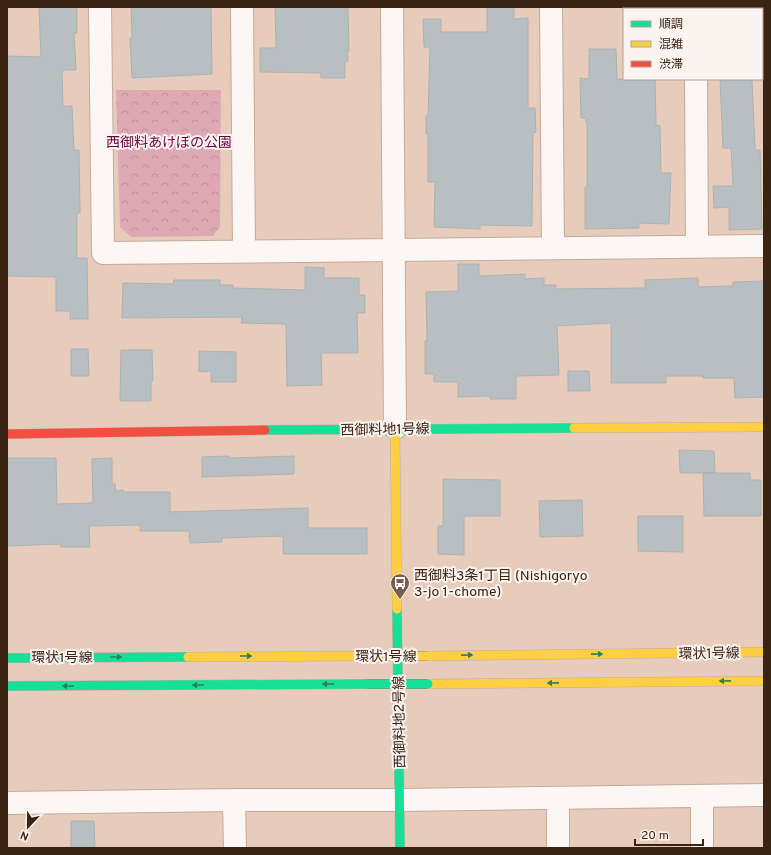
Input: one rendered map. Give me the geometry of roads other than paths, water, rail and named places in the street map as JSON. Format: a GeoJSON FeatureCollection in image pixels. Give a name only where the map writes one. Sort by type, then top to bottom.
{"type":"FeatureCollection","features":[{"type":"Feature","properties":{"kind":"main road","name":"西御料地1号線"},"geometry":{"type":"LineString","coordinates":[[7,434],[395,428],[764,427]]}},
{"type":"Feature","properties":{"kind":"main road","name":"西御料地2号線"},"geometry":{"type":"LineString","coordinates":[[395,428],[400,848]]}},
{"type":"Feature","properties":{"kind":"main road","name":"環状1号線"},"geometry":{"type":"LineString","coordinates":[[7,658],[428,656],[764,652]]}},
{"type":"Feature","properties":{"kind":"main road","name":"環状1号線"},"geometry":{"type":"LineString","coordinates":[[7,686],[764,681]]}},
{"type":"Feature","properties":{"kind":"street"},"geometry":{"type":"LineString","coordinates":[[100,7],[103,253],[764,246]]}},
{"type":"Feature","properties":{"kind":"street"},"geometry":{"type":"LineString","coordinates":[[242,7],[244,252]]}},
{"type":"Feature","properties":{"kind":"street"},"geometry":{"type":"LineString","coordinates":[[392,7],[395,428]]}},
{"type":"Feature","properties":{"kind":"street"},"geometry":{"type":"LineString","coordinates":[[551,7],[553,248]]}},
{"type":"Feature","properties":{"kind":"street"},"geometry":{"type":"LineString","coordinates":[[696,80],[697,246]]}},
{"type":"Feature","properties":{"kind":"street"},"geometry":{"type":"LineString","coordinates":[[7,802],[558,799],[764,795]]}},
{"type":"Feature","properties":{"kind":"street"},"geometry":{"type":"LineString","coordinates":[[702,796],[702,848]]}},
{"type":"Feature","properties":{"kind":"street"},"geometry":{"type":"LineString","coordinates":[[558,799],[558,848]]}},
{"type":"Feature","properties":{"kind":"street"},"geometry":{"type":"LineString","coordinates":[[234,800],[235,848]]}},
{"type":"Feature","properties":{"kind":"place","name":"西御料3条1丁目 (Nishigoryo 3-jo 1-chome)"},"geometry":{"type":"Point","coordinates":[400,600]}},
{"type":"Feature","properties":{"kind":"park label","name":"西御料あけぼの公園"},"geometry":{"type":"Point","coordinates":[169,142]}}]}
